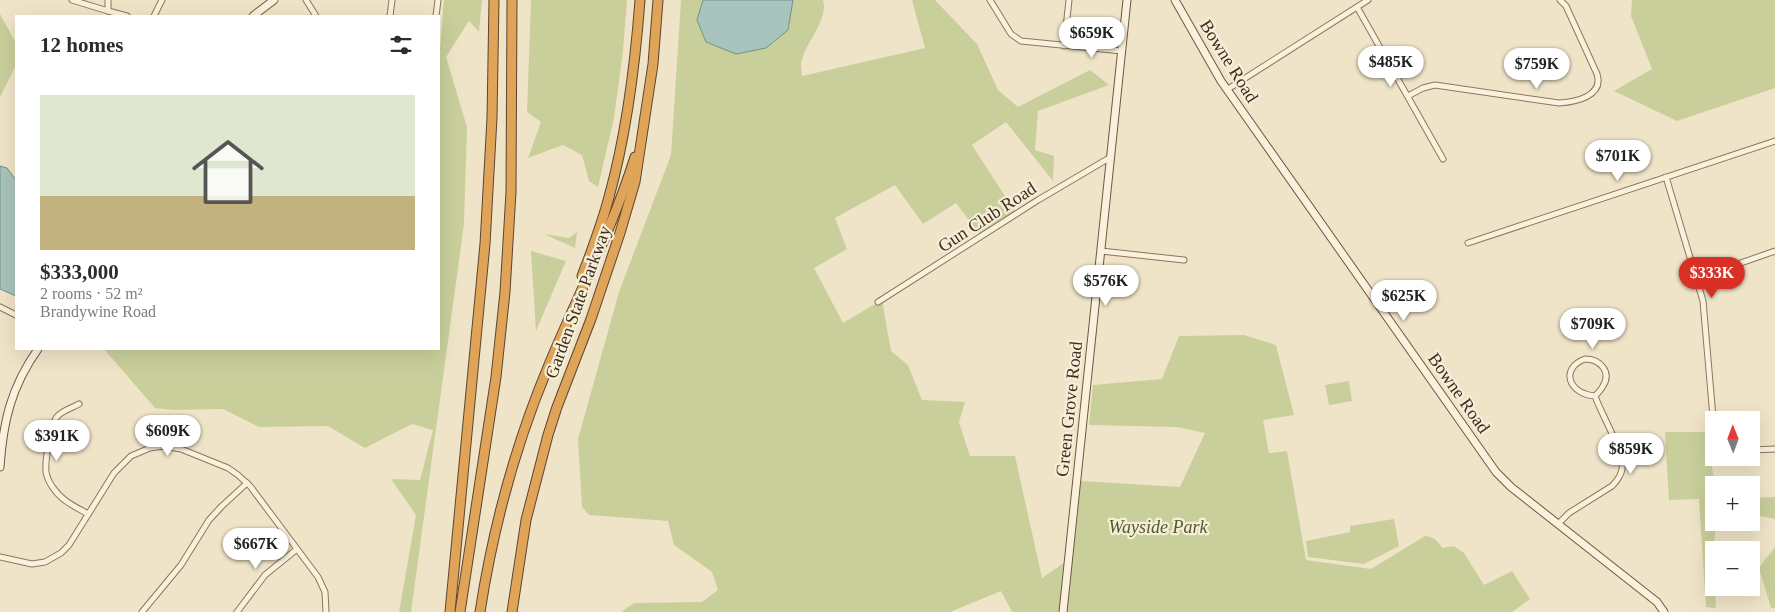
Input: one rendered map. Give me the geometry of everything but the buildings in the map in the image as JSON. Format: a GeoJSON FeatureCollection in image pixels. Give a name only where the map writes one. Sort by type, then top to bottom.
{"type":"FeatureCollection","features":[{"type":"Feature","properties":{"kind":"highway"},"geometry":{"type":"LineString","coordinates":[[450,612],[485,244],[492,118],[494,0]]}},
{"type":"Feature","properties":{"kind":"highway"},"geometry":{"type":"LineString","coordinates":[[460,612],[496,377],[505,292],[511,192],[512,0]]}},
{"type":"Feature","properties":{"kind":"highway","name":"Garden State Parkway"},"geometry":{"type":"LineString","coordinates":[[567,322],[609,198],[617,164],[633,82],[640,0]]}},
{"type":"Feature","properties":{"kind":"highway","name":"Garden State Parkway"},"geometry":{"type":"LineString","coordinates":[[512,612],[526,520],[540,462],[554,414],[591,319],[635,182],[653,64],[658,0]]}},
{"type":"Feature","properties":{"kind":"highway"},"geometry":{"type":"LineString","coordinates":[[480,612],[488,563],[509,476],[526,423],[567,322],[621,198],[642,132]]}},
{"type":"Feature","properties":{"kind":"street"},"geometry":{"type":"LineString","coordinates":[[72,0],[124,15]]}},
{"type":"Feature","properties":{"kind":"street"},"geometry":{"type":"LineString","coordinates":[[108,0],[108,10]]}},
{"type":"Feature","properties":{"kind":"street"},"geometry":{"type":"LineString","coordinates":[[154,15],[162,0]]}},
{"type":"Feature","properties":{"kind":"street"},"geometry":{"type":"LineString","coordinates":[[262,13],[274,0]]}},
{"type":"Feature","properties":{"kind":"street"},"geometry":{"type":"LineString","coordinates":[[306,0],[315,15]]}},
{"type":"Feature","properties":{"kind":"street"},"geometry":{"type":"LineString","coordinates":[[390,15],[392,0]]}},
{"type":"Feature","properties":{"kind":"street"},"geometry":{"type":"LineString","coordinates":[[436,15],[438,0]]}},
{"type":"Feature","properties":{"kind":"street"},"geometry":{"type":"LineString","coordinates":[[990,0],[1011,34],[1022,42],[1122,51]]}},
{"type":"Feature","properties":{"kind":"street"},"geometry":{"type":"LineString","coordinates":[[1064,46],[1069,0]]}},
{"type":"Feature","properties":{"kind":"street","name":"Green Grove Road"},"geometry":{"type":"LineString","coordinates":[[1063,612],[1127,0]]}},
{"type":"Feature","properties":{"kind":"street","name":"Bowne Road"},"geometry":{"type":"LineString","coordinates":[[1175,0],[1203,50],[1228,89],[1324,229],[1496,472],[1511,487],[1657,602],[1664,612]]}},
{"type":"Feature","properties":{"kind":"street"},"geometry":{"type":"LineString","coordinates":[[1228,89],[1368,0]]}},
{"type":"Feature","properties":{"kind":"street"},"geometry":{"type":"LineString","coordinates":[[1408,96],[1423,88],[1435,85],[1559,104],[1568,103],[1590,95],[1599,83],[1597,74],[1566,6],[1560,0]]}},
{"type":"Feature","properties":{"kind":"street"},"geometry":{"type":"LineString","coordinates":[[1357,7],[1443,159]]}},
{"type":"Feature","properties":{"kind":"street"},"geometry":{"type":"LineString","coordinates":[[1468,243],[1775,141]]}},
{"type":"Feature","properties":{"kind":"street","name":"Gun Club Road"},"geometry":{"type":"LineString","coordinates":[[878,302],[1038,200],[1111,157]]}},
{"type":"Feature","properties":{"kind":"street"},"geometry":{"type":"LineString","coordinates":[[1666,177],[1702,301],[1712,411]]}},
{"type":"Feature","properties":{"kind":"street"},"geometry":{"type":"LineString","coordinates":[[1101,251],[1184,260]]}},
{"type":"Feature","properties":{"kind":"street"},"geometry":{"type":"LineString","coordinates":[[1695,278],[1775,251]]}},
{"type":"Feature","properties":{"kind":"street"},"geometry":{"type":"LineString","coordinates":[[0,307],[15,314]]}},
{"type":"Feature","properties":{"kind":"street"},"geometry":{"type":"LineString","coordinates":[[0,467],[2,437],[8,411],[18,382],[37,350]]}},
{"type":"Feature","properties":{"kind":"street"},"geometry":{"type":"LineString","coordinates":[[1591,359],[1603,368],[1606,381],[1595,396],[1581,393],[1572,384],[1571,372],[1580,361],[1591,359]]}},
{"type":"Feature","properties":{"kind":"street"},"geometry":{"type":"LineString","coordinates":[[1558,524],[1569,514],[1612,486],[1617,481],[1622,470],[1621,456],[1595,396]]}},
{"type":"Feature","properties":{"kind":"street"},"geometry":{"type":"LineString","coordinates":[[79,404],[58,415],[55,419],[46,472],[56,492],[66,501],[88,514]]}},
{"type":"Feature","properties":{"kind":"street"},"geometry":{"type":"LineString","coordinates":[[0,557],[32,564],[54,558],[69,546],[122,463],[131,456],[150,448],[163,446],[181,449],[228,468],[247,483],[322,584],[326,601],[326,612]]}},
{"type":"Feature","properties":{"kind":"street"},"geometry":{"type":"LineString","coordinates":[[1760,449],[1775,448]]}},
{"type":"Feature","properties":{"kind":"street"},"geometry":{"type":"LineString","coordinates":[[142,612],[176,572],[216,512],[247,483]]}},
{"type":"Feature","properties":{"kind":"street"},"geometry":{"type":"LineString","coordinates":[[237,612],[265,575],[297,549]]}},
{"type":"Feature","properties":{"kind":"green space"},"geometry":{"type":"Polygon","coordinates":[[[444,0],[482,0],[479,32],[469,21],[446,57],[467,127],[464,224],[411,612],[399,612],[416,515],[391,479],[420,480],[433,430],[412,424],[365,448],[328,426],[259,427],[223,409],[173,410],[155,408],[105,350],[440,350],[440,49],[444,0]]]}},
{"type":"Feature","properties":{"kind":"green space"},"geometry":{"type":"Polygon","coordinates":[[[531,0],[627,0],[623,51],[614,118],[598,187],[589,181],[582,155],[563,145],[528,158],[541,122],[527,112],[531,0]]]}},
{"type":"Feature","properties":{"kind":"green space","name":"Wayside Park"},"geometry":{"type":"Polygon","coordinates":[[[681,0],[823,0],[823,15],[801,62],[802,76],[925,48],[912,0],[935,0],[977,44],[998,90],[1018,107],[1090,70],[1109,85],[1038,111],[1035,150],[1054,156],[1053,181],[1006,122],[972,145],[1016,213],[981,236],[956,203],[923,224],[895,185],[835,218],[847,249],[814,268],[843,323],[882,300],[891,351],[908,365],[922,400],[965,402],[959,422],[970,456],[1015,456],[1042,578],[1068,560],[1075,539],[1081,481],[1180,487],[1205,433],[1177,427],[1089,425],[1093,385],[1162,379],[1179,336],[1244,335],[1276,345],[1294,415],[1263,420],[1269,453],[1287,451],[1306,560],[1371,569],[1425,536],[1431,537],[1442,548],[1454,546],[1464,553],[1484,585],[1512,571],[1530,599],[1512,612],[1012,612],[1001,591],[950,612],[621,612],[634,603],[702,602],[718,590],[712,572],[674,545],[668,521],[589,515],[582,507],[578,439],[619,292],[671,155],[681,0]]]}},
{"type":"Feature","properties":{"kind":"green space"},"geometry":{"type":"Polygon","coordinates":[[[1632,0],[1775,0],[1775,88],[1677,121],[1614,91],[1652,69],[1631,16],[1632,0]]]}},
{"type":"Feature","properties":{"kind":"green space"},"geometry":{"type":"Polygon","coordinates":[[[0,14],[15,41],[15,67],[0,97],[0,14]]]}},
{"type":"Feature","properties":{"kind":"green space"},"geometry":{"type":"Polygon","coordinates":[[[577,232],[575,248],[544,234],[569,238],[577,232]]]}},
{"type":"Feature","properties":{"kind":"green space"},"geometry":{"type":"Polygon","coordinates":[[[531,251],[566,261],[536,331],[531,251]]]}},
{"type":"Feature","properties":{"kind":"green space"},"geometry":{"type":"Polygon","coordinates":[[[1349,381],[1352,401],[1329,405],[1325,385],[1349,381]]]}},
{"type":"Feature","properties":{"kind":"green space"},"geometry":{"type":"Polygon","coordinates":[[[1665,432],[1705,432],[1705,466],[1712,466],[1713,476],[1705,476],[1705,531],[1715,531],[1714,541],[1705,541],[1705,592],[1699,499],[1669,500],[1665,432]]]}},
{"type":"Feature","properties":{"kind":"green space"},"geometry":{"type":"Polygon","coordinates":[[[1775,497],[1775,519],[1760,516],[1760,498],[1775,497]]]}},
{"type":"Feature","properties":{"kind":"green space"},"geometry":{"type":"Polygon","coordinates":[[[1394,519],[1399,546],[1364,564],[1308,557],[1306,541],[1350,532],[1350,526],[1394,519]]]}},
{"type":"Feature","properties":{"kind":"green space"},"geometry":{"type":"Polygon","coordinates":[[[1775,547],[1775,608],[1771,608],[1760,567],[1775,547]]]}},
{"type":"Feature","properties":{"kind":"green space"},"geometry":{"type":"Polygon","coordinates":[[[1705,596],[1715,596],[1716,608],[1706,607],[1705,596]]]}},
{"type":"Feature","properties":{"kind":"water"},"geometry":{"type":"Polygon","coordinates":[[[703,0],[793,0],[788,30],[766,48],[736,54],[706,42],[697,20],[703,0]]]}},
{"type":"Feature","properties":{"kind":"water"},"geometry":{"type":"Polygon","coordinates":[[[0,166],[7,168],[15,179],[15,296],[0,289],[0,166]]]}}]}
